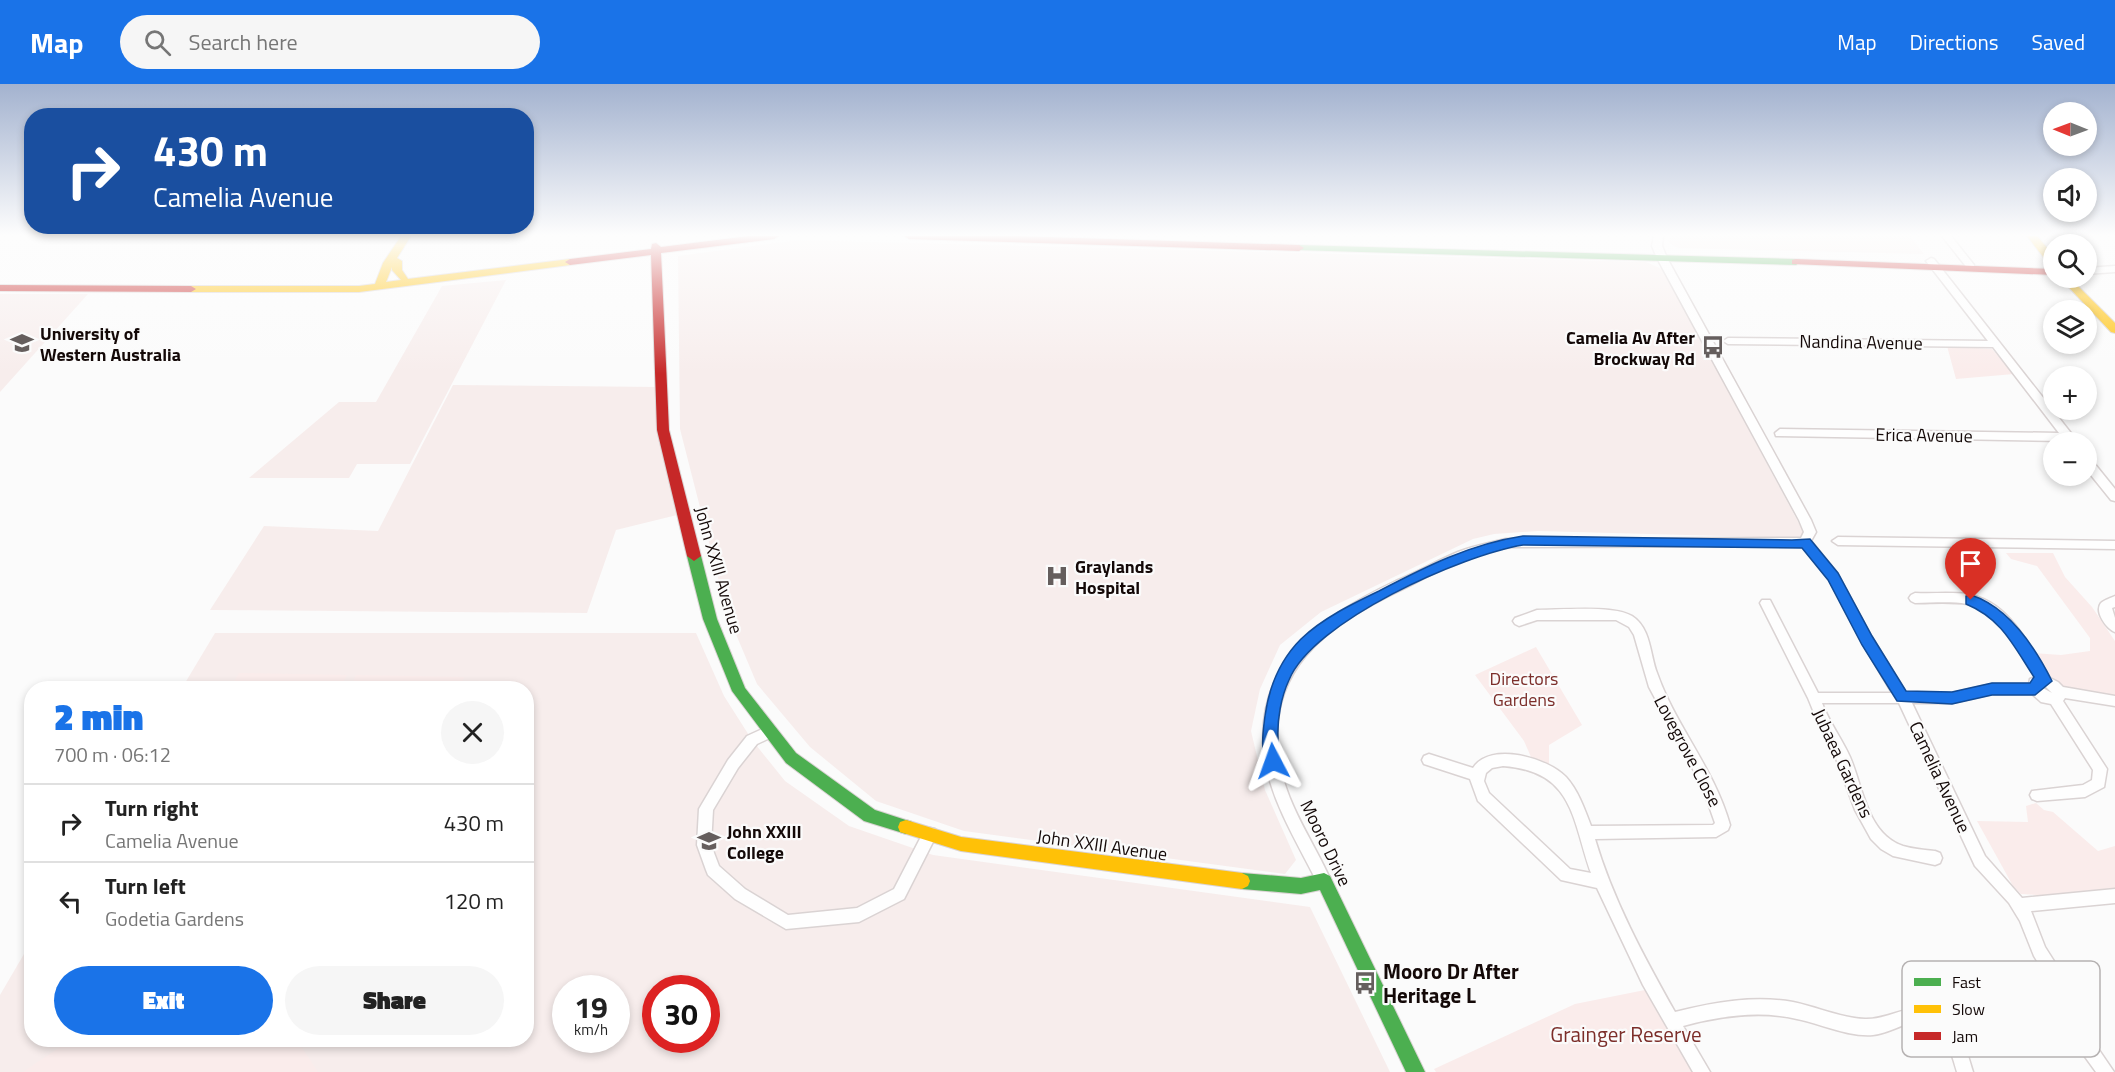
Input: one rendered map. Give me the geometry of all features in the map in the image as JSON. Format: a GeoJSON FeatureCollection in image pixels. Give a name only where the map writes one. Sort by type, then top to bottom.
{"type":"FeatureCollection","features":[{"type":"Feature","properties":{"kind":"main road"},"geometry":{"type":"LineString","coordinates":[[0,283],[318,285],[388,282]]}},
{"type":"Feature","properties":{"kind":"main road"},"geometry":{"type":"LineString","coordinates":[[0,288],[333,290],[391,282]]}},
{"type":"Feature","properties":{"kind":"main road","name":"John XXIII Avenue"},"geometry":{"type":"LineString","coordinates":[[658,282],[663,430],[710,619],[739,691],[791,758],[870,816],[961,844],[1263,884],[1301,885],[1324,881]]}},
{"type":"Feature","properties":{"kind":"main road"},"geometry":{"type":"LineString","coordinates":[[2075,288],[2115,330]]}},
{"type":"Feature","properties":{"kind":"main road"},"geometry":{"type":"LineString","coordinates":[[2086,288],[2115,322]]}},
{"type":"Feature","properties":{"kind":"main road","name":"Mooro Drive"},"geometry":{"type":"LineString","coordinates":[[1324,881],[1416,1072]]}},
{"type":"Feature","properties":{"kind":"street"},"geometry":{"type":"LineString","coordinates":[[1676,282],[1805,520],[1810,532],[1805,542]]}},
{"type":"Feature","properties":{"kind":"street"},"geometry":{"type":"LineString","coordinates":[[1947,282],[2063,432]]}},
{"type":"Feature","properties":{"kind":"street","name":"Nandina Avenue"},"geometry":{"type":"LineString","coordinates":[[1728,340],[1994,344]]}},
{"type":"Feature","properties":{"kind":"street","name":"Erica Avenue"},"geometry":{"type":"LineString","coordinates":[[1780,433],[2043,439]]}},
{"type":"Feature","properties":{"kind":"street"},"geometry":{"type":"LineString","coordinates":[[2097,475],[2115,497]]}},
{"type":"Feature","properties":{"kind":"street"},"geometry":{"type":"LineString","coordinates":[[1838,541],[2115,545]]}},
{"type":"Feature","properties":{"kind":"street","name":"Camelia Avenue"},"geometry":{"type":"LineString","coordinates":[[1805,542],[1833,576],[1867,640],[1902,697],[1980,861],[2019,905],[2046,961]]}},
{"type":"Feature","properties":{"kind":"street","name":"Mooro Drive"},"geometry":{"type":"LineString","coordinates":[[1324,881],[1279,786],[1270,737],[1275,697],[1283,675],[1306,644],[1330,623],[1445,563],[1471,552],[1506,543],[1805,542]]}},
{"type":"Feature","properties":{"kind":"street"},"geometry":{"type":"LineString","coordinates":[[1915,598],[1971,600],[1991,609],[2006,623],[2040,685],[2057,696],[2100,769],[2099,783],[2085,791],[2037,795]]}},
{"type":"Feature","properties":{"kind":"street"},"geometry":{"type":"LineString","coordinates":[[2115,601],[2106,606],[2107,616],[2115,627]]}},
{"type":"Feature","properties":{"kind":"street","name":"Jubaea Gardens"},"geometry":{"type":"LineString","coordinates":[[1766,603],[1814,698],[1818,714],[1843,757],[1860,809],[1881,839],[1896,850],[1935,858]]}},
{"type":"Feature","properties":{"kind":"street","name":"Lovegrove Close"},"geometry":{"type":"LineString","coordinates":[[1519,621],[1537,615],[1617,615],[1628,618],[1640,631],[1647,665],[1659,701],[1702,773],[1720,808],[1723,825],[1716,831],[1585,832]]}},
{"type":"Feature","properties":{"kind":"street","name":"Jubaea Gardens"},"geometry":{"type":"LineString","coordinates":[[1814,698],[1952,698],[1992,689],[2040,685]]}},
{"type":"Feature","properties":{"kind":"street"},"geometry":{"type":"LineString","coordinates":[[2057,696],[2115,701]]}},
{"type":"Feature","properties":{"kind":"street"},"geometry":{"type":"LineString","coordinates":[[769,732],[752,740],[733,764],[706,809],[704,844],[713,870],[740,894],[786,922],[859,915],[899,894],[930,834]]}},
{"type":"Feature","properties":{"kind":"street"},"geometry":{"type":"LineString","coordinates":[[1429,760],[1475,775]]}},
{"type":"Feature","properties":{"kind":"street"},"geometry":{"type":"LineString","coordinates":[[1602,882],[1566,875],[1483,797],[1476,785],[1475,775],[1479,768],[1496,761],[1531,762],[1560,779],[1576,802],[1602,882],[1671,1021],[1702,1072]]}},
{"type":"Feature","properties":{"kind":"street"},"geometry":{"type":"LineString","coordinates":[[2019,905],[2115,896]]}},
{"type":"Feature","properties":{"kind":"street"},"geometry":{"type":"LineString","coordinates":[[1671,1021],[1704,1011],[1762,1006],[1794,1010],[1827,1020],[1873,1027],[1902,1018]]}},
{"type":"Feature","properties":{"kind":"street"},"geometry":{"type":"LineString","coordinates":[[1960,1057],[1965,1072]]}},
{"type":"Feature","properties":{"kind":"street","name":"Camelia Avenue"},"geometry":{"type":"LineString","coordinates":[[2095,1057],[2106,1072]]}},
{"type":"Feature","properties":{"kind":"shaded area"},"geometry":{"type":"Polygon","coordinates":[[[505,282],[410,464],[357,464],[349,478],[249,478],[339,402],[376,402],[442,286],[505,282]]]}},
{"type":"Feature","properties":{"kind":"shaded area","name":"Graylands Hospital"},"geometry":{"type":"Polygon","coordinates":[[[678,282],[1670,282],[1804,533],[1798,538],[1538,531],[1494,534],[1473,539],[1321,612],[1280,645],[1260,689],[1251,731],[1265,790],[1296,860],[1285,874],[964,831],[876,801],[810,747],[757,684],[727,613],[680,429],[678,282]]]}},
{"type":"Feature","properties":{"kind":"shaded area","name":"University of Western Australia"},"geometry":{"type":"Polygon","coordinates":[[[0,294],[88,294],[0,392],[0,294]]]}},
{"type":"Feature","properties":{"kind":"shaded area"},"geometry":{"type":"Polygon","coordinates":[[[453,385],[658,387],[677,515],[616,530],[587,613],[210,610],[264,526],[378,531],[453,385]]]}},
{"type":"Feature","properties":{"kind":"shaded area","name":"John XXIII College"},"geometry":{"type":"Polygon","coordinates":[[[215,633],[696,633],[724,696],[752,740],[785,781],[849,826],[933,855],[1310,907],[1390,1072],[0,1072],[0,995],[24,954],[24,1047],[534,1047],[534,681],[186,681],[215,633]]]}},
{"type":"Feature","properties":{"kind":"green space"},"geometry":{"type":"Polygon","coordinates":[[[1947,346],[1992,349],[2014,374],[1956,379],[1947,346]]]}},
{"type":"Feature","properties":{"kind":"green space"},"geometry":{"type":"Polygon","coordinates":[[[2006,553],[2053,553],[2065,577],[2092,607],[2115,641],[2115,698],[2074,694],[2057,686],[2050,679],[2033,653],[2061,655],[2090,651],[2090,638],[2037,566],[2011,559],[2006,553]]]}},
{"type":"Feature","properties":{"kind":"green space","name":"Directors Gardens"},"geometry":{"type":"Polygon","coordinates":[[[1536,647],[1582,725],[1549,745],[1549,765],[1531,757],[1524,741],[1475,675],[1536,647]]]}},
{"type":"Feature","properties":{"kind":"green space"},"geometry":{"type":"Polygon","coordinates":[[[239,673],[347,675],[344,681],[234,681],[239,673]]]}},
{"type":"Feature","properties":{"kind":"green space"},"geometry":{"type":"Polygon","coordinates":[[[356,675],[464,677],[463,681],[353,681],[356,675]]]}},
{"type":"Feature","properties":{"kind":"green space"},"geometry":{"type":"Polygon","coordinates":[[[2036,803],[2044,810],[2053,812],[2098,851],[2115,846],[2115,891],[2054,896],[2021,894],[2013,886],[1977,821],[2028,822],[2026,806],[2036,803]]]}},
{"type":"Feature","properties":{"kind":"green space","name":"Grainger Reserve"},"geometry":{"type":"Polygon","coordinates":[[[1650,989],[1694,1072],[1436,1072],[1434,1069],[1575,1004],[1650,989]]]}},
{"type":"Feature","properties":{"kind":"green space"},"geometry":{"type":"Polygon","coordinates":[[[60,1047],[302,1047],[318,1072],[23,1072],[60,1047]]]}},
{"type":"Feature","properties":{"kind":"traffic: fast"},"geometry":{"type":"LineString","coordinates":[[694,556],[710,619],[739,691],[791,758],[870,816],[906,827]]}},
{"type":"Feature","properties":{"kind":"traffic: fast"},"geometry":{"type":"LineString","coordinates":[[1242,881],[1301,886],[1324,881],[1416,1072]]}},
{"type":"Feature","properties":{"kind":"traffic: slow"},"geometry":{"type":"LineString","coordinates":[[379,287],[381,282]]}},
{"type":"Feature","properties":{"kind":"traffic: slow"},"geometry":{"type":"LineString","coordinates":[[191,289],[359,289],[413,282]]}},
{"type":"Feature","properties":{"kind":"traffic: slow"},"geometry":{"type":"LineString","coordinates":[[2075,288],[2115,330]]}},
{"type":"Feature","properties":{"kind":"traffic: slow"},"geometry":{"type":"LineString","coordinates":[[906,827],[961,844],[1242,881]]}},
{"type":"Feature","properties":{"kind":"traffic: jam"},"geometry":{"type":"LineString","coordinates":[[657,282],[663,430],[694,556]]}},
{"type":"Feature","properties":{"kind":"traffic: jam"},"geometry":{"type":"LineString","coordinates":[[0,288],[191,289]]}},
{"type":"Feature","properties":{"kind":"place","name":"University of Western Australia"},"geometry":{"type":"Point","coordinates":[22,343]}},
{"type":"Feature","properties":{"kind":"place","name":"Camelia Av After Brockway Rd"},"geometry":{"type":"Point","coordinates":[1713,347]}},
{"type":"Feature","properties":{"kind":"place","name":"Graylands Hospital"},"geometry":{"type":"Point","coordinates":[1057,576]}},
{"type":"Feature","properties":{"kind":"place","name":"John XXIII College"},"geometry":{"type":"Point","coordinates":[709,841]}},
{"type":"Feature","properties":{"kind":"place","name":"Mooro Dr After Heritage L"},"geometry":{"type":"Point","coordinates":[1365,983]}},
{"type":"Feature","properties":{"kind":"route"},"geometry":{"type":"LineString","coordinates":[[1273,761],[1270,737],[1275,697],[1283,675],[1293,658],[1306,644],[1330,623],[1345,615],[1445,563],[1494,545],[1523,540],[1792,544],[1805,542],[1833,576],[1867,640],[1902,697],[1952,698],[1992,689],[2035,689],[2035,683],[2045,681],[2006,623],[1991,609],[1971,600]]}}]}
